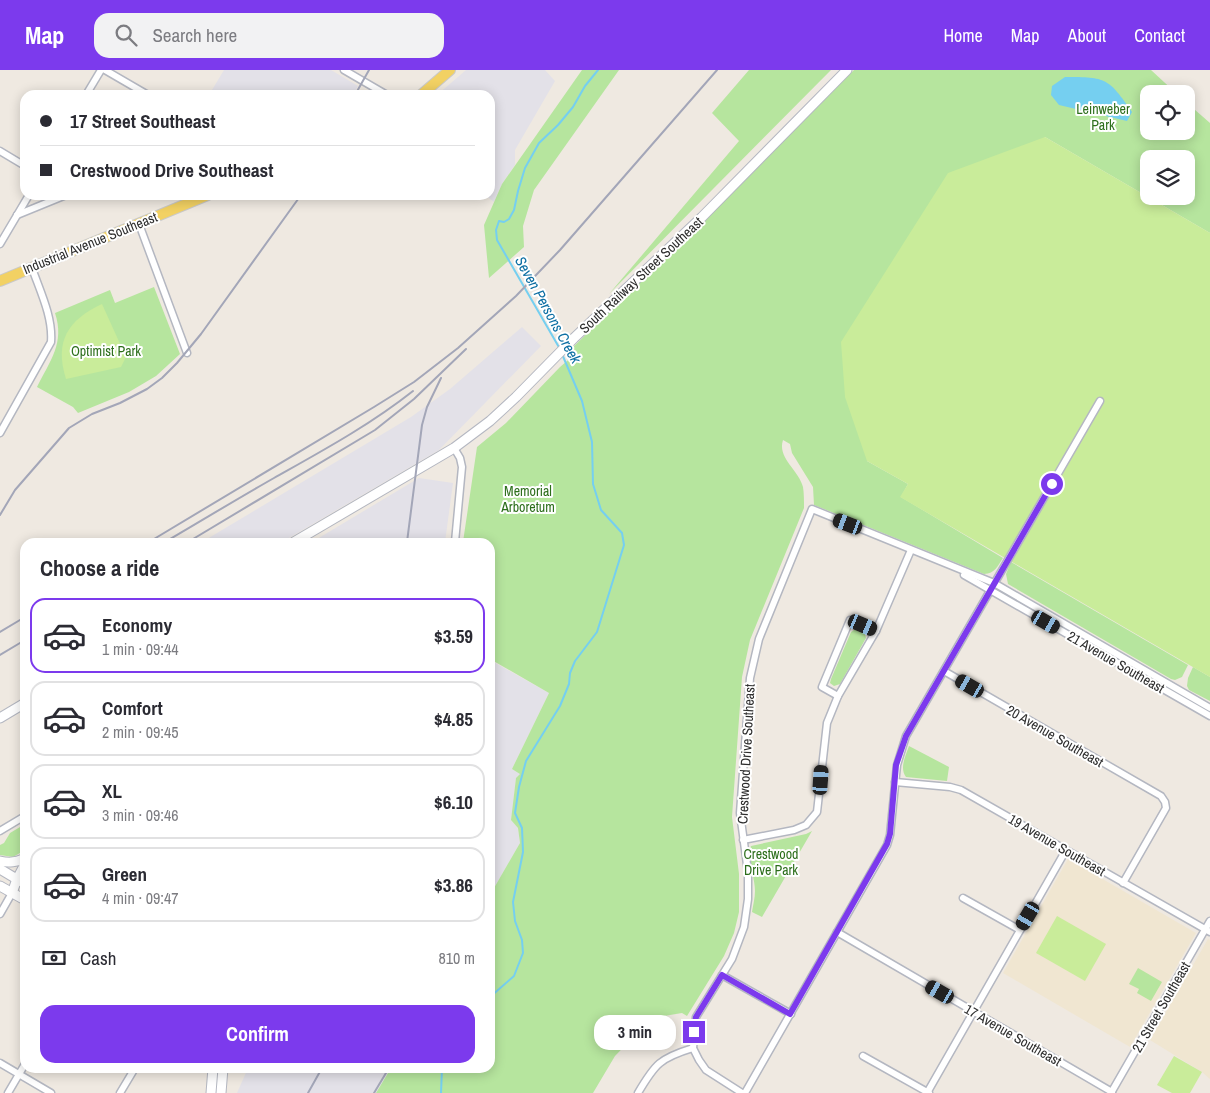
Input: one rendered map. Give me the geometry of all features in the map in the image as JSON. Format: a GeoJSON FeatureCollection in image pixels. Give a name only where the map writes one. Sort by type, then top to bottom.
{"type":"FeatureCollection","features":[{"type":"Feature","properties":{"kind":"main road"},"geometry":{"type":"LineString","coordinates":[[427,90],[450,70]]}},
{"type":"Feature","properties":{"kind":"main road","name":"Industrial Avenue Southeast"},"geometry":{"type":"LineString","coordinates":[[0,281],[196,200]]}},
{"type":"Feature","properties":{"kind":"street"},"geometry":{"type":"LineString","coordinates":[[89,90],[100,70]]}},
{"type":"Feature","properties":{"kind":"street"},"geometry":{"type":"LineString","coordinates":[[105,70],[139,90]]}},
{"type":"Feature","properties":{"kind":"street"},"geometry":{"type":"LineString","coordinates":[[344,70],[378,90]]}},
{"type":"Feature","properties":{"kind":"street","name":"South Railway Street Southeast"},"geometry":{"type":"LineString","coordinates":[[301,538],[454,448],[490,421],[702,217],[847,70]]}},
{"type":"Feature","properties":{"kind":"street"},"geometry":{"type":"LineString","coordinates":[[0,151],[20,163]]}},
{"type":"Feature","properties":{"kind":"street"},"geometry":{"type":"LineString","coordinates":[[0,244],[25,200]]}},
{"type":"Feature","properties":{"kind":"street"},"geometry":{"type":"LineString","coordinates":[[17,215],[54,200]]}},
{"type":"Feature","properties":{"kind":"street"},"geometry":{"type":"LineString","coordinates":[[139,224],[187,353]]}},
{"type":"Feature","properties":{"kind":"street"},"geometry":{"type":"LineString","coordinates":[[0,433],[51,342],[52,331],[48,313],[32,268]]}},
{"type":"Feature","properties":{"kind":"street"},"geometry":{"type":"LineString","coordinates":[[638,1093],[653,1068],[662,1060],[672,1054],[693,1048],[706,1070],[743,1093],[838,932],[887,844],[890,834],[898,758],[906,736],[1100,402]]}},
{"type":"Feature","properties":{"kind":"street"},"geometry":{"type":"LineString","coordinates":[[454,448],[460,458],[462,467],[455,538]]}},
{"type":"Feature","properties":{"kind":"street","name":"21 Avenue Southeast"},"geometry":{"type":"LineString","coordinates":[[812,509],[994,583],[1210,708]]}},
{"type":"Feature","properties":{"kind":"street","name":"Crestwood Drive Southeast"},"geometry":{"type":"LineString","coordinates":[[693,1048],[696,1017],[732,959],[747,913],[748,872],[740,813],[750,678],[759,639],[812,509]]}},
{"type":"Feature","properties":{"kind":"street"},"geometry":{"type":"LineString","coordinates":[[743,840],[794,830],[806,825],[817,812],[827,723],[838,696],[876,631],[911,550]]}},
{"type":"Feature","properties":{"kind":"street","name":"21 Avenue Southeast"},"geometry":{"type":"LineString","coordinates":[[944,563],[1210,716]]}},
{"type":"Feature","properties":{"kind":"street"},"geometry":{"type":"LineString","coordinates":[[838,696],[822,687],[850,620],[876,631]]}},
{"type":"Feature","properties":{"kind":"street","name":"20 Avenue Southeast"},"geometry":{"type":"LineString","coordinates":[[944,671],[1161,796],[1166,808],[1123,883]]}},
{"type":"Feature","properties":{"kind":"street"},"geometry":{"type":"LineString","coordinates":[[0,718],[20,706]]}},
{"type":"Feature","properties":{"kind":"street","name":"19 Avenue Southeast"},"geometry":{"type":"LineString","coordinates":[[895,782],[950,787],[961,790],[1207,931]]}},
{"type":"Feature","properties":{"kind":"street"},"geometry":{"type":"LineString","coordinates":[[0,831],[20,819]]}},
{"type":"Feature","properties":{"kind":"street"},"geometry":{"type":"LineString","coordinates":[[863,1056],[928,1093],[1066,850]]}},
{"type":"Feature","properties":{"kind":"street"},"geometry":{"type":"LineString","coordinates":[[0,861],[20,860]]}},
{"type":"Feature","properties":{"kind":"street"},"geometry":{"type":"LineString","coordinates":[[0,869],[20,880]]}},
{"type":"Feature","properties":{"kind":"street"},"geometry":{"type":"LineString","coordinates":[[0,914],[12,893],[20,885]]}},
{"type":"Feature","properties":{"kind":"street"},"geometry":{"type":"LineString","coordinates":[[0,886],[20,897]]}},
{"type":"Feature","properties":{"kind":"street"},"geometry":{"type":"LineString","coordinates":[[963,898],[1020,930]]}},
{"type":"Feature","properties":{"kind":"street","name":"21 Street Southeast"},"geometry":{"type":"LineString","coordinates":[[1111,1092],[1207,931],[1210,921]]}},
{"type":"Feature","properties":{"kind":"street","name":"17 Avenue Southeast"},"geometry":{"type":"LineString","coordinates":[[838,932],[1111,1092]]}},
{"type":"Feature","properties":{"kind":"street"},"geometry":{"type":"LineString","coordinates":[[722,975],[790,1014]]}},
{"type":"Feature","properties":{"kind":"street"},"geometry":{"type":"LineString","coordinates":[[0,1063],[51,1093]]}},
{"type":"Feature","properties":{"kind":"street"},"geometry":{"type":"LineString","coordinates":[[120,1093],[132,1073]]}},
{"type":"Feature","properties":{"kind":"street"},"geometry":{"type":"LineString","coordinates":[[211,1093],[212,1073]]}},
{"type":"Feature","properties":{"kind":"street"},"geometry":{"type":"LineString","coordinates":[[221,1093],[223,1073]]}},
{"type":"Feature","properties":{"kind":"street"},"geometry":{"type":"LineString","coordinates":[[8,1093],[19,1074]]}},
{"type":"Feature","properties":{"kind":"shaded area"},"geometry":{"type":"Polygon","coordinates":[[[224,70],[331,70],[358,86],[356,90],[212,90],[224,70]]]}},
{"type":"Feature","properties":{"kind":"shaded area"},"geometry":{"type":"Polygon","coordinates":[[[466,70],[545,70],[555,81],[515,150],[515,165],[502,184],[495,200],[495,90],[443,90],[466,70]]]}},
{"type":"Feature","properties":{"kind":"shaded area"},"geometry":{"type":"Polygon","coordinates":[[[522,327],[541,346],[439,450],[289,538],[209,538],[411,417],[450,389],[522,327]]]}},
{"type":"Feature","properties":{"kind":"shaded area"},"geometry":{"type":"Polygon","coordinates":[[[419,478],[453,483],[446,538],[319,538],[419,478]]]}},
{"type":"Feature","properties":{"kind":"shaded area"},"geometry":{"type":"Polygon","coordinates":[[[495,663],[549,693],[512,769],[521,774],[516,778],[511,820],[518,828],[520,843],[495,886],[495,663]]]}},
{"type":"Feature","properties":{"kind":"shaded area"},"geometry":{"type":"Polygon","coordinates":[[[1068,859],[1196,933],[1130,1047],[1003,973],[1068,859]]]}},
{"type":"Feature","properties":{"kind":"shaded area"},"geometry":{"type":"Polygon","coordinates":[[[1208,939],[1210,940],[1210,1079],[1202,1072],[1150,1040],[1208,939]]]}},
{"type":"Feature","properties":{"kind":"shaded area"},"geometry":{"type":"Polygon","coordinates":[[[246,1073],[388,1073],[376,1093],[237,1093],[246,1073]]]}},
{"type":"Feature","properties":{"kind":"green space"},"geometry":{"type":"Polygon","coordinates":[[[582,70],[619,70],[534,190],[523,226],[524,247],[489,278],[484,225],[502,184],[582,70]]]}},
{"type":"Feature","properties":{"kind":"green space"},"geometry":{"type":"Polygon","coordinates":[[[749,70],[831,70],[609,294],[739,141],[712,113],[749,70]]]}},
{"type":"Feature","properties":{"kind":"green space"},"geometry":{"type":"Polygon","coordinates":[[[854,70],[1151,70],[1167,85],[1140,85],[1140,140],[1195,140],[1195,110],[1210,123],[1210,233],[1162,205],[1195,205],[1195,150],[1140,150],[1140,192],[1045,137],[867,461],[908,484],[901,497],[1003,558],[994,571],[984,574],[814,505],[813,487],[792,453],[790,444],[783,440],[783,453],[803,487],[804,508],[750,640],[742,677],[732,817],[739,874],[739,912],[734,933],[724,956],[687,1016],[682,1013],[652,1018],[615,1056],[593,1093],[376,1093],[388,1073],[495,1073],[495,886],[520,843],[518,828],[511,820],[516,778],[520,774],[512,769],[549,693],[495,662],[495,538],[464,538],[477,447],[506,423],[574,355],[571,349],[707,218],[854,70]]]}},
{"type":"Feature","properties":{"kind":"green space"},"geometry":{"type":"Polygon","coordinates":[[[1045,137],[1140,192],[1140,205],[1162,205],[1210,233],[1210,677],[900,497],[908,484],[867,461],[845,397],[841,342],[948,173],[1045,137]]]}},
{"type":"Feature","properties":{"kind":"green space","name":"Optimist Park"},"geometry":{"type":"Polygon","coordinates":[[[154,287],[180,354],[156,376],[129,392],[78,413],[73,407],[37,387],[55,352],[58,324],[55,313],[110,290],[115,303],[154,287]]]}},
{"type":"Feature","properties":{"kind":"green space"},"geometry":{"type":"Polygon","coordinates":[[[102,304],[126,357],[121,367],[66,379],[62,354],[63,343],[67,333],[80,317],[102,304]]]}},
{"type":"Feature","properties":{"kind":"green space"},"geometry":{"type":"Polygon","coordinates":[[[1011,562],[1188,665],[1182,677],[1175,680],[1171,679],[1008,584],[1006,574],[1011,562]]]}},
{"type":"Feature","properties":{"kind":"green space"},"geometry":{"type":"Polygon","coordinates":[[[857,628],[864,631],[866,638],[840,684],[834,686],[830,683],[831,679],[851,632],[857,628]]]}},
{"type":"Feature","properties":{"kind":"green space"},"geometry":{"type":"Polygon","coordinates":[[[1193,667],[1210,677],[1210,701],[1189,690],[1187,686],[1193,667]]]}},
{"type":"Feature","properties":{"kind":"green space"},"geometry":{"type":"Polygon","coordinates":[[[909,746],[949,767],[947,781],[906,777],[903,766],[909,746]]]}},
{"type":"Feature","properties":{"kind":"green space"},"geometry":{"type":"Polygon","coordinates":[[[20,827],[20,853],[13,857],[0,855],[0,845],[4,843],[10,833],[20,827]]]}},
{"type":"Feature","properties":{"kind":"green space","name":"Crestwood Drive Park"},"geometry":{"type":"Polygon","coordinates":[[[812,831],[762,917],[752,912],[755,891],[750,856],[751,846],[812,831]]]}},
{"type":"Feature","properties":{"kind":"green space"},"geometry":{"type":"Polygon","coordinates":[[[1057,916],[1106,944],[1085,981],[1036,953],[1057,916]]]}},
{"type":"Feature","properties":{"kind":"green space"},"geometry":{"type":"Polygon","coordinates":[[[1138,968],[1162,982],[1151,1001],[1137,993],[1139,989],[1129,984],[1138,968]]]}},
{"type":"Feature","properties":{"kind":"green space"},"geometry":{"type":"Polygon","coordinates":[[[1174,1056],[1202,1072],[1190,1093],[1172,1093],[1157,1085],[1174,1056]]]}},
{"type":"Feature","properties":{"kind":"water"},"geometry":{"type":"Polygon","coordinates":[[[1065,77],[1098,79],[1111,86],[1132,112],[1127,121],[1059,105],[1051,95],[1052,86],[1065,77]]]}},
{"type":"Feature","properties":{"kind":"waterway","name":"Seven Persons Creek"},"geometry":{"type":"LineString","coordinates":[[560,349],[497,240],[496,230],[499,221],[504,222],[509,219],[514,210],[525,168],[539,143],[573,107],[585,86],[598,70]]}},
{"type":"Feature","properties":{"kind":"waterway","name":"Seven Persons Creek"},"geometry":{"type":"LineString","coordinates":[[495,993],[514,976],[523,953],[522,940],[515,921],[513,902],[523,852],[522,828],[515,813],[526,761],[560,706],[569,684],[570,673],[575,661],[597,632],[624,545],[622,533],[601,510],[593,484],[592,442],[582,401],[562,354]]}},
{"type":"Feature","properties":{"kind":"waterway","name":"Seven Persons Creek"},"geometry":{"type":"LineString","coordinates":[[441,1093],[442,1073]]}},
{"type":"Feature","properties":{"kind":"railway"},"geometry":{"type":"LineString","coordinates":[[358,90],[369,70]]}},
{"type":"Feature","properties":{"kind":"railway"},"geometry":{"type":"LineString","coordinates":[[156,538],[414,382],[458,348],[516,296],[560,250],[717,70]]}},
{"type":"Feature","properties":{"kind":"railway"},"geometry":{"type":"LineString","coordinates":[[0,515],[15,490],[69,428],[92,414],[120,403],[147,389],[162,378],[177,363],[201,334],[297,200]]}},
{"type":"Feature","properties":{"kind":"railway"},"geometry":{"type":"LineString","coordinates":[[195,538],[375,430],[414,399],[466,349]]}},
{"type":"Feature","properties":{"kind":"railway"},"geometry":{"type":"LineString","coordinates":[[408,538],[422,425],[427,407],[441,378]]}},
{"type":"Feature","properties":{"kind":"railway"},"geometry":{"type":"LineString","coordinates":[[172,538],[345,437],[413,391]]}},
{"type":"Feature","properties":{"kind":"railway"},"geometry":{"type":"LineString","coordinates":[[0,632],[20,620]]}},
{"type":"Feature","properties":{"kind":"railway"},"geometry":{"type":"LineString","coordinates":[[0,655],[20,643]]}},
{"type":"Feature","properties":{"kind":"railway"},"geometry":{"type":"LineString","coordinates":[[308,1093],[319,1073]]}},
{"type":"Feature","properties":{"kind":"railway"},"geometry":{"type":"LineString","coordinates":[[374,1093],[386,1073]]}},
{"type":"Feature","properties":{"kind":"route"},"geometry":{"type":"LineString","coordinates":[[694,1032],[696,1017],[722,975],[790,1014],[887,844],[890,834],[896,765],[906,736],[1052,484]]}},
{"type":"Feature","properties":{"kind":"park label","name":"Leinweber Park"},"geometry":{"type":"Point","coordinates":[1103,118]}},
{"type":"Feature","properties":{"kind":"park label","name":"Memorial Arboretum"},"geometry":{"type":"Point","coordinates":[528,500]}}]}
